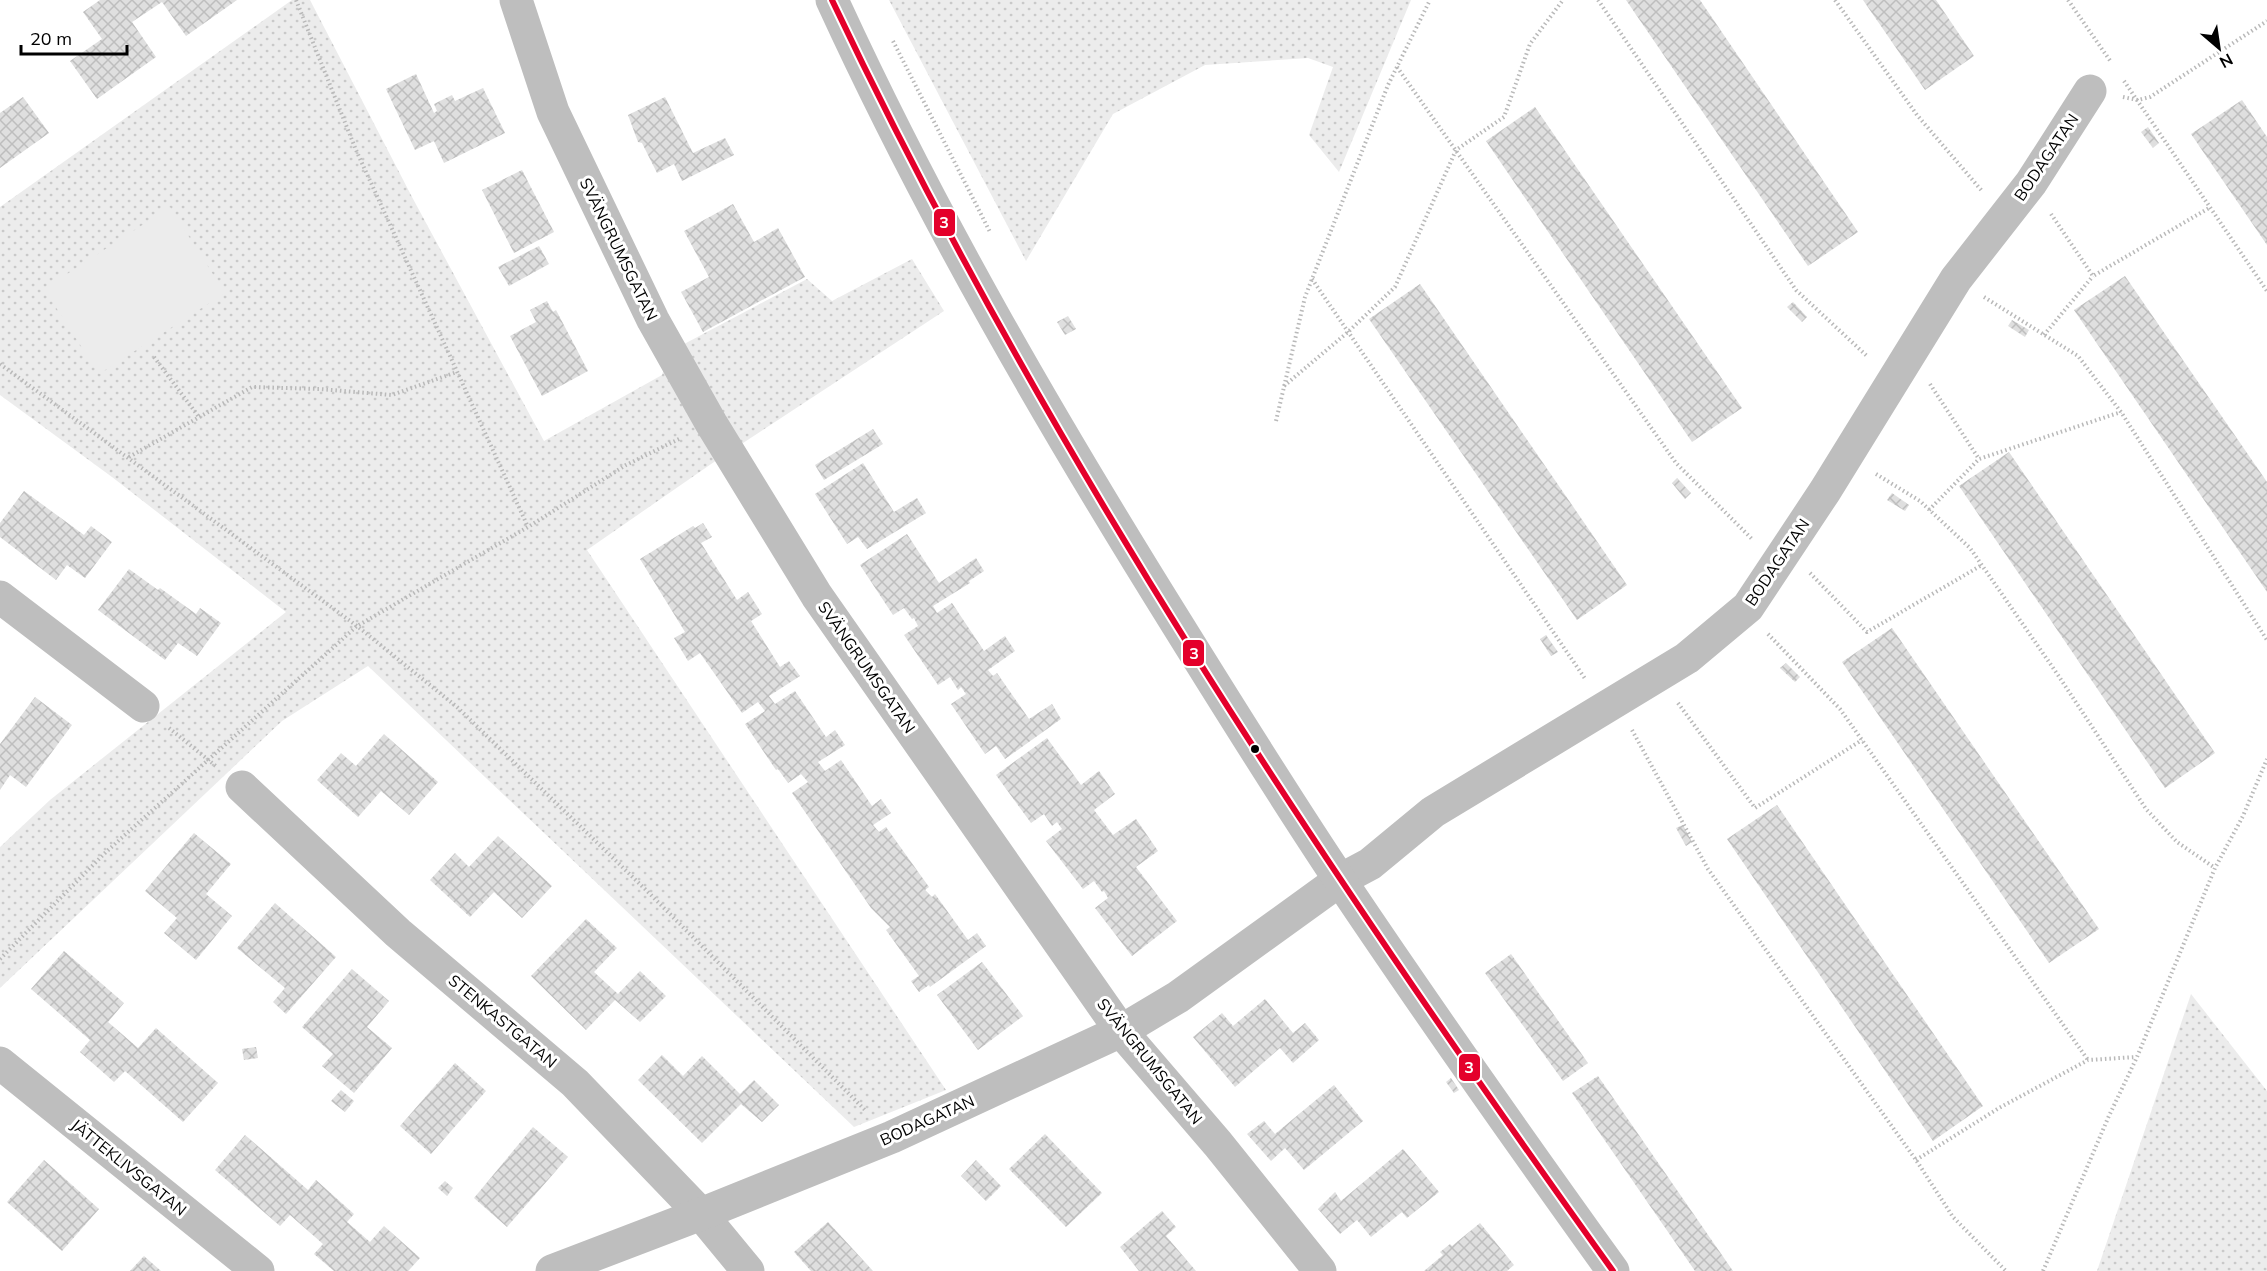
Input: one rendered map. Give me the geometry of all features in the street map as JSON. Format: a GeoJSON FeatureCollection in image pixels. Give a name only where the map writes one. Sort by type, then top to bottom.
{"type":"FeatureCollection","features":[{"type":"Feature","properties":{"kind":"street","name":"SVÄNGRUMSGATAN"},"geometry":{"type":"LineString","coordinates":[[516,0],[553,112],[653,320],[711,423],[817,596],[1121,1031],[1218,1144],[1320,1271]]}},
{"type":"Feature","properties":{"kind":"street"},"geometry":{"type":"LineString","coordinates":[[832,0],[884,110],[1038,395],[1142,569],[1340,880],[1470,1071],[1613,1271]]}},
{"type":"Feature","properties":{"kind":"street","name":"BODAGATAN"},"geometry":{"type":"LineString","coordinates":[[552,1271],[892,1137],[1121,1031],[1178,997],[1340,880],[1370,864],[1433,812],[1687,658],[1744,610],[1846,456],[1956,279],[2031,183],[2090,91]]}},
{"type":"Feature","properties":{"kind":"street"},"geometry":{"type":"LineString","coordinates":[[0,597],[143,706]]}},
{"type":"Feature","properties":{"kind":"street","name":"STENKASTGATAN"},"geometry":{"type":"LineString","coordinates":[[242,788],[398,933],[576,1083],[701,1214],[748,1271]]}},
{"type":"Feature","properties":{"kind":"street","name":"JÄTTEKLIVSGATAN"},"geometry":{"type":"LineString","coordinates":[[0,1063],[258,1271]]}},
{"type":"Feature","properties":{"kind":"path"},"geometry":{"type":"LineString","coordinates":[[296,0],[356,150],[528,527]]}},
{"type":"Feature","properties":{"kind":"path"},"geometry":{"type":"LineString","coordinates":[[1276,421],[1305,297],[1397,67],[1430,0]]}},
{"type":"Feature","properties":{"kind":"path"},"geometry":{"type":"LineString","coordinates":[[1284,386],[1348,332],[1395,287],[1456,150],[1504,117],[1530,44],[1563,0]]}},
{"type":"Feature","properties":{"kind":"path"},"geometry":{"type":"LineString","coordinates":[[1598,0],[1796,290],[1893,380]]}},
{"type":"Feature","properties":{"kind":"path"},"geometry":{"type":"LineString","coordinates":[[1835,0],[1917,115],[2004,217]]}},
{"type":"Feature","properties":{"kind":"path"},"geometry":{"type":"LineString","coordinates":[[2068,0],[2113,64]]}},
{"type":"Feature","properties":{"kind":"path"},"geometry":{"type":"LineString","coordinates":[[2090,91],[2138,100],[2150,97],[2267,21]]}},
{"type":"Feature","properties":{"kind":"path"},"geometry":{"type":"LineString","coordinates":[[891,37],[993,237]]}},
{"type":"Feature","properties":{"kind":"path"},"geometry":{"type":"LineString","coordinates":[[1397,67],[1676,463],[1867,632],[1982,565]]}},
{"type":"Feature","properties":{"kind":"path"},"geometry":{"type":"LineString","coordinates":[[2119,73],[2267,291]]}},
{"type":"Feature","properties":{"kind":"path"},"geometry":{"type":"LineString","coordinates":[[2031,183],[2093,276]]}},
{"type":"Feature","properties":{"kind":"path"},"geometry":{"type":"LineString","coordinates":[[2044,335],[2093,276],[2209,207]]}},
{"type":"Feature","properties":{"kind":"path"},"geometry":{"type":"LineString","coordinates":[[1312,279],[1610,704],[1708,869],[1916,1160],[1953,1216],[2006,1271]]}},
{"type":"Feature","properties":{"kind":"path"},"geometry":{"type":"LineString","coordinates":[[1956,279],[2078,356],[2121,412],[2267,640]]}},
{"type":"Feature","properties":{"kind":"path"},"geometry":{"type":"LineString","coordinates":[[1910,352],[1979,459]]}},
{"type":"Feature","properties":{"kind":"path"},"geometry":{"type":"LineString","coordinates":[[154,357],[199,417]]}},
{"type":"Feature","properties":{"kind":"path"},"geometry":{"type":"LineString","coordinates":[[0,364],[357,626],[457,707],[646,890],[892,1137]]}},
{"type":"Feature","properties":{"kind":"path"},"geometry":{"type":"LineString","coordinates":[[129,458],[252,387],[319,389],[392,395],[457,372]]}},
{"type":"Feature","properties":{"kind":"path"},"geometry":{"type":"LineString","coordinates":[[1929,510],[1979,459],[2121,412]]}},
{"type":"Feature","properties":{"kind":"path"},"geometry":{"type":"LineString","coordinates":[[0,959],[106,852],[357,626],[528,527],[626,465],[711,423]]}},
{"type":"Feature","properties":{"kind":"path"},"geometry":{"type":"LineString","coordinates":[[1846,456],[1920,501],[1970,548],[2058,675],[2146,809],[2177,842],[2215,868]]}},
{"type":"Feature","properties":{"kind":"path"},"geometry":{"type":"LineString","coordinates":[[1744,610],[1840,709],[2088,1060]]}},
{"type":"Feature","properties":{"kind":"path"},"geometry":{"type":"LineString","coordinates":[[1658,676],[1755,808],[1862,740]]}},
{"type":"Feature","properties":{"kind":"path"},"geometry":{"type":"LineString","coordinates":[[143,706],[242,788]]}},
{"type":"Feature","properties":{"kind":"path"},"geometry":{"type":"LineString","coordinates":[[2043,1271],[2108,1118],[2137,1057],[2215,868],[2243,816],[2267,759]]}},
{"type":"Feature","properties":{"kind":"path"},"geometry":{"type":"LineString","coordinates":[[1916,1160],[1999,1108],[2088,1060],[2137,1057]]}},
{"type":"Feature","properties":{"kind":"shaded area"},"geometry":{"type":"Polygon","coordinates":[[[292,0],[310,0],[412,197],[544,441],[662,375],[669,352],[807,279],[832,301],[912,259],[944,311],[714,462],[587,550],[946,1090],[854,1127],[368,666],[282,721],[0,988],[0,847],[50,800],[286,612],[112,477],[0,395],[0,207],[292,0]]]}},
{"type":"Feature","properties":{"kind":"shaded area"},"geometry":{"type":"Polygon","coordinates":[[[889,0],[1411,0],[1339,172],[1309,135],[1333,67],[1308,58],[1205,65],[1113,114],[1026,261],[889,0]]]}},
{"type":"Feature","properties":{"kind":"shaded area"},"geometry":{"type":"Polygon","coordinates":[[[170,207],[225,293],[99,374],[44,289],[170,207]]]}},
{"type":"Feature","properties":{"kind":"shaded area"},"geometry":{"type":"Polygon","coordinates":[[[2191,994],[2267,1091],[2267,1271],[2097,1271],[2191,994]]]}},
{"type":"Feature","properties":{"kind":"building"},"geometry":{"type":"Polygon","coordinates":[[[100,0],[237,0],[186,36],[162,2],[132,22],[156,57],[97,99],[70,61],[102,39],[83,12],[100,0]]]}},
{"type":"Feature","properties":{"kind":"building"},"geometry":{"type":"Polygon","coordinates":[[[1626,0],[1700,0],[1858,232],[1808,266],[1626,0]]]}},
{"type":"Feature","properties":{"kind":"building"},"geometry":{"type":"Polygon","coordinates":[[[1863,0],[1936,0],[1974,56],[1925,90],[1863,0]]]}},
{"type":"Feature","properties":{"kind":"building"},"geometry":{"type":"Polygon","coordinates":[[[416,74],[434,113],[437,111],[434,104],[452,95],[455,101],[483,88],[505,133],[444,163],[434,141],[415,150],[386,89],[416,74]]]}},
{"type":"Feature","properties":{"kind":"building"},"geometry":{"type":"Polygon","coordinates":[[[23,97],[49,133],[0,168],[0,113],[23,97]]]}},
{"type":"Feature","properties":{"kind":"building"},"geometry":{"type":"Polygon","coordinates":[[[665,97],[693,153],[725,138],[734,155],[682,181],[674,164],[657,173],[642,143],[638,142],[628,115],[665,97]]]}},
{"type":"Feature","properties":{"kind":"building"},"geometry":{"type":"Polygon","coordinates":[[[2242,100],[2267,137],[2267,245],[2191,134],[2242,100]]]}},
{"type":"Feature","properties":{"kind":"building"},"geometry":{"type":"Polygon","coordinates":[[[1535,107],[1742,408],[1692,442],[1486,141],[1535,107]]]}},
{"type":"Feature","properties":{"kind":"building"},"geometry":{"type":"Polygon","coordinates":[[[2148,127],[2159,143],[2153,148],[2141,132],[2148,127]]]}},
{"type":"Feature","properties":{"kind":"building"},"geometry":{"type":"Polygon","coordinates":[[[522,170],[554,232],[514,253],[482,190],[522,170]]]}},
{"type":"Feature","properties":{"kind":"building"},"geometry":{"type":"Polygon","coordinates":[[[733,204],[754,242],[778,228],[805,277],[703,332],[681,292],[709,277],[684,231],[733,204]]]}},
{"type":"Feature","properties":{"kind":"building"},"geometry":{"type":"Polygon","coordinates":[[[539,246],[549,264],[509,286],[498,267],[539,246]]]}},
{"type":"Feature","properties":{"kind":"building"},"geometry":{"type":"Polygon","coordinates":[[[2125,276],[2267,482],[2267,592],[2074,310],[2125,276]]]}},
{"type":"Feature","properties":{"kind":"building"},"geometry":{"type":"Polygon","coordinates":[[[1420,284],[1627,585],[1577,620],[1369,319],[1420,284]]]}},
{"type":"Feature","properties":{"kind":"building"},"geometry":{"type":"Polygon","coordinates":[[[547,301],[553,312],[556,310],[588,371],[542,396],[510,336],[536,322],[530,310],[547,301]]]}},
{"type":"Feature","properties":{"kind":"building"},"geometry":{"type":"Polygon","coordinates":[[[1793,302],[1807,317],[1802,322],[1787,307],[1793,302]]]}},
{"type":"Feature","properties":{"kind":"building"},"geometry":{"type":"Polygon","coordinates":[[[1068,316],[1076,329],[1065,335],[1057,322],[1068,316]]]}},
{"type":"Feature","properties":{"kind":"building"},"geometry":{"type":"Polygon","coordinates":[[[2012,320],[2029,330],[2025,337],[2008,326],[2012,320]]]}},
{"type":"Feature","properties":{"kind":"building"},"geometry":{"type":"Polygon","coordinates":[[[873,429],[883,444],[824,480],[815,465],[873,429]]]}},
{"type":"Feature","properties":{"kind":"building"},"geometry":{"type":"Polygon","coordinates":[[[2009,452],[2215,753],[2165,788],[1959,486],[2009,452]]]}},
{"type":"Feature","properties":{"kind":"building"},"geometry":{"type":"Polygon","coordinates":[[[863,463],[894,512],[917,498],[926,513],[867,549],[858,537],[847,544],[815,494],[863,463]]]}},
{"type":"Feature","properties":{"kind":"building"},"geometry":{"type":"Polygon","coordinates":[[[1677,478],[1691,493],[1685,499],[1672,483],[1677,478]]]}},
{"type":"Feature","properties":{"kind":"building"},"geometry":{"type":"Polygon","coordinates":[[[24,491],[84,535],[91,526],[112,542],[85,578],[67,565],[56,580],[0,537],[0,523],[24,491]]]}},
{"type":"Feature","properties":{"kind":"building"},"geometry":{"type":"Polygon","coordinates":[[[1892,493],[1909,505],[1905,511],[1887,500],[1892,493]]]}},
{"type":"Feature","properties":{"kind":"building"},"geometry":{"type":"Polygon","coordinates":[[[703,523],[712,537],[701,543],[737,600],[748,592],[762,614],[751,621],[780,667],[789,661],[800,676],[769,696],[775,704],[795,691],[826,737],[835,730],[845,745],[818,762],[825,771],[841,760],[872,806],[881,799],[891,813],[873,825],[879,832],[886,827],[929,887],[925,890],[932,897],[935,894],[968,940],[977,933],[986,946],[930,987],[929,985],[919,992],[911,981],[919,976],[886,930],[890,927],[871,908],[792,793],[808,782],[801,774],[788,783],[778,769],[776,770],[745,724],[765,711],[758,702],[742,713],[700,653],[688,661],[674,638],[685,632],[640,559],[693,526],[695,528],[703,523]]]}},
{"type":"Feature","properties":{"kind":"building"},"geometry":{"type":"Polygon","coordinates":[[[907,534],[939,583],[976,558],[984,571],[969,581],[970,583],[933,606],[937,613],[952,603],[984,651],[1005,636],[1015,651],[988,670],[993,676],[997,673],[1029,719],[1052,704],[1061,719],[1005,759],[996,746],[985,754],[951,704],[966,694],[961,687],[958,690],[950,677],[938,685],[904,635],[918,626],[914,618],[912,619],[904,608],[893,615],[860,565],[907,534]]]}},
{"type":"Feature","properties":{"kind":"building"},"geometry":{"type":"Polygon","coordinates":[[[129,569],[196,614],[200,608],[221,623],[197,656],[178,643],[165,660],[98,610],[129,569]]]}},
{"type":"Feature","properties":{"kind":"building"},"geometry":{"type":"Polygon","coordinates":[[[1892,628],[2099,929],[2049,963],[1842,662],[1892,628]]]}},
{"type":"Feature","properties":{"kind":"building"},"geometry":{"type":"Polygon","coordinates":[[[1546,635],[1558,652],[1551,656],[1540,639],[1546,635]]]}},
{"type":"Feature","properties":{"kind":"building"},"geometry":{"type":"Polygon","coordinates":[[[1786,663],[1800,677],[1795,682],[1780,668],[1786,663]]]}},
{"type":"Feature","properties":{"kind":"building"},"geometry":{"type":"Polygon","coordinates":[[[35,697],[72,725],[26,787],[10,775],[0,790],[0,744],[35,697]]]}},
{"type":"Feature","properties":{"kind":"building"},"geometry":{"type":"Polygon","coordinates":[[[384,734],[438,782],[409,815],[381,791],[358,817],[317,780],[341,753],[356,766],[384,734]]]}},
{"type":"Feature","properties":{"kind":"building"},"geometry":{"type":"Polygon","coordinates":[[[1047,738],[1081,785],[1099,771],[1115,794],[1094,810],[1113,835],[1136,819],[1158,851],[1136,867],[1177,921],[1132,956],[1095,908],[1108,898],[1104,891],[1102,892],[1094,881],[1083,889],[1046,841],[1062,829],[1057,822],[1052,826],[1044,814],[1031,823],[996,775],[1047,738]]]}},
{"type":"Feature","properties":{"kind":"building"},"geometry":{"type":"Polygon","coordinates":[[[1777,805],[1983,1106],[1933,1141],[1727,839],[1777,805]]]}},
{"type":"Feature","properties":{"kind":"building"},"geometry":{"type":"Polygon","coordinates":[[[1683,825],[1692,842],[1686,846],[1676,828],[1683,825]]]}},
{"type":"Feature","properties":{"kind":"building"},"geometry":{"type":"Polygon","coordinates":[[[194,833],[231,864],[206,894],[232,916],[196,960],[164,933],[177,918],[145,891],[194,833]]]}},
{"type":"Feature","properties":{"kind":"building"},"geometry":{"type":"Polygon","coordinates":[[[498,836],[552,886],[522,918],[494,892],[470,917],[430,880],[455,853],[469,867],[498,836]]]}},
{"type":"Feature","properties":{"kind":"building"},"geometry":{"type":"Polygon","coordinates":[[[275,903],[336,957],[286,1014],[273,1002],[285,988],[237,948],[275,903]]]}},
{"type":"Feature","properties":{"kind":"building"},"geometry":{"type":"Polygon","coordinates":[[[586,919],[617,948],[594,972],[618,994],[640,971],[666,996],[640,1022],[615,1000],[586,1030],[531,976],[586,919]]]}},
{"type":"Feature","properties":{"kind":"building"},"geometry":{"type":"Polygon","coordinates":[[[64,951],[124,1003],[108,1022],[138,1048],[156,1028],[218,1083],[183,1122],[125,1071],[114,1082],[80,1052],[90,1040],[31,989],[64,951]]]}},
{"type":"Feature","properties":{"kind":"building"},"geometry":{"type":"Polygon","coordinates":[[[1511,954],[1588,1063],[1563,1081],[1485,973],[1511,954]]]}},
{"type":"Feature","properties":{"kind":"building"},"geometry":{"type":"Polygon","coordinates":[[[982,962],[1023,1016],[978,1050],[937,995],[982,962]]]}},
{"type":"Feature","properties":{"kind":"building"},"geometry":{"type":"Polygon","coordinates":[[[352,969],[389,1001],[367,1027],[392,1048],[354,1093],[322,1066],[333,1054],[302,1027],[352,969]]]}},
{"type":"Feature","properties":{"kind":"building"},"geometry":{"type":"Polygon","coordinates":[[[1265,999],[1293,1033],[1305,1023],[1319,1040],[1293,1063],[1280,1048],[1235,1087],[1193,1037],[1222,1013],[1233,1026],[1265,999]]]}},
{"type":"Feature","properties":{"kind":"building"},"geometry":{"type":"Polygon","coordinates":[[[256,1047],[258,1058],[244,1060],[242,1049],[256,1047]]]}},
{"type":"Feature","properties":{"kind":"building"},"geometry":{"type":"Polygon","coordinates":[[[662,1055],[683,1076],[702,1056],[740,1094],[754,1080],[779,1105],[762,1122],[741,1104],[702,1143],[638,1080],[662,1055]]]}},
{"type":"Feature","properties":{"kind":"building"},"geometry":{"type":"Polygon","coordinates":[[[455,1063],[486,1091],[431,1154],[400,1126],[455,1063]]]}},
{"type":"Feature","properties":{"kind":"building"},"geometry":{"type":"Polygon","coordinates":[[[1598,1076],[1733,1271],[1695,1271],[1572,1093],[1598,1076]]]}},
{"type":"Feature","properties":{"kind":"building"},"geometry":{"type":"Polygon","coordinates":[[[1451,1078],[1459,1090],[1454,1093],[1446,1082],[1451,1078]]]}},
{"type":"Feature","properties":{"kind":"building"},"geometry":{"type":"Polygon","coordinates":[[[1334,1085],[1363,1121],[1304,1170],[1285,1148],[1271,1161],[1247,1134],[1264,1121],[1275,1134],[1334,1085]]]}},
{"type":"Feature","properties":{"kind":"building"},"geometry":{"type":"Polygon","coordinates":[[[341,1090],[354,1101],[345,1112],[331,1101],[341,1090]]]}},
{"type":"Feature","properties":{"kind":"building"},"geometry":{"type":"Polygon","coordinates":[[[533,1127],[568,1157],[507,1227],[474,1198],[533,1127]]]}},
{"type":"Feature","properties":{"kind":"building"},"geometry":{"type":"Polygon","coordinates":[[[1045,1134],[1102,1193],[1066,1227],[1009,1169],[1045,1134]]]}},
{"type":"Feature","properties":{"kind":"building"},"geometry":{"type":"Polygon","coordinates":[[[245,1135],[308,1190],[316,1180],[354,1214],[347,1222],[370,1242],[384,1226],[420,1258],[408,1271],[334,1271],[314,1254],[323,1244],[290,1215],[280,1226],[215,1170],[245,1135]]]}},
{"type":"Feature","properties":{"kind":"building"},"geometry":{"type":"Polygon","coordinates":[[[1403,1149],[1439,1192],[1407,1218],[1402,1212],[1371,1237],[1357,1220],[1340,1234],[1318,1209],[1335,1192],[1341,1201],[1403,1149]]]}},
{"type":"Feature","properties":{"kind":"building"},"geometry":{"type":"Polygon","coordinates":[[[44,1160],[99,1209],[62,1251],[7,1202],[44,1160]]]}},
{"type":"Feature","properties":{"kind":"building"},"geometry":{"type":"Polygon","coordinates":[[[976,1160],[1001,1186],[986,1201],[961,1176],[976,1160]]]}},
{"type":"Feature","properties":{"kind":"building"},"geometry":{"type":"Polygon","coordinates":[[[445,1181],[453,1188],[447,1196],[438,1188],[445,1181]]]}},
{"type":"Feature","properties":{"kind":"building"},"geometry":{"type":"Polygon","coordinates":[[[1162,1211],[1176,1227],[1166,1236],[1196,1271],[1139,1271],[1120,1247],[1162,1211]]]}},
{"type":"Feature","properties":{"kind":"building"},"geometry":{"type":"Polygon","coordinates":[[[828,1222],[873,1271],[811,1271],[794,1252],[828,1222]]]}},
{"type":"Feature","properties":{"kind":"building"},"geometry":{"type":"Polygon","coordinates":[[[1480,1223],[1514,1265],[1507,1271],[1424,1271],[1443,1255],[1440,1252],[1450,1244],[1452,1246],[1480,1223]]]}},
{"type":"Feature","properties":{"kind":"building"},"geometry":{"type":"Polygon","coordinates":[[[144,1256],[161,1271],[130,1271],[144,1256]]]}},
{"type":"Feature","properties":{"kind":"transit line","name":"3"},"geometry":{"type":"LineString","coordinates":[[832,0],[915,168],[1003,332],[1096,494],[1194,653],[1295,810],[1505,1119],[1613,1271]]}}]}
